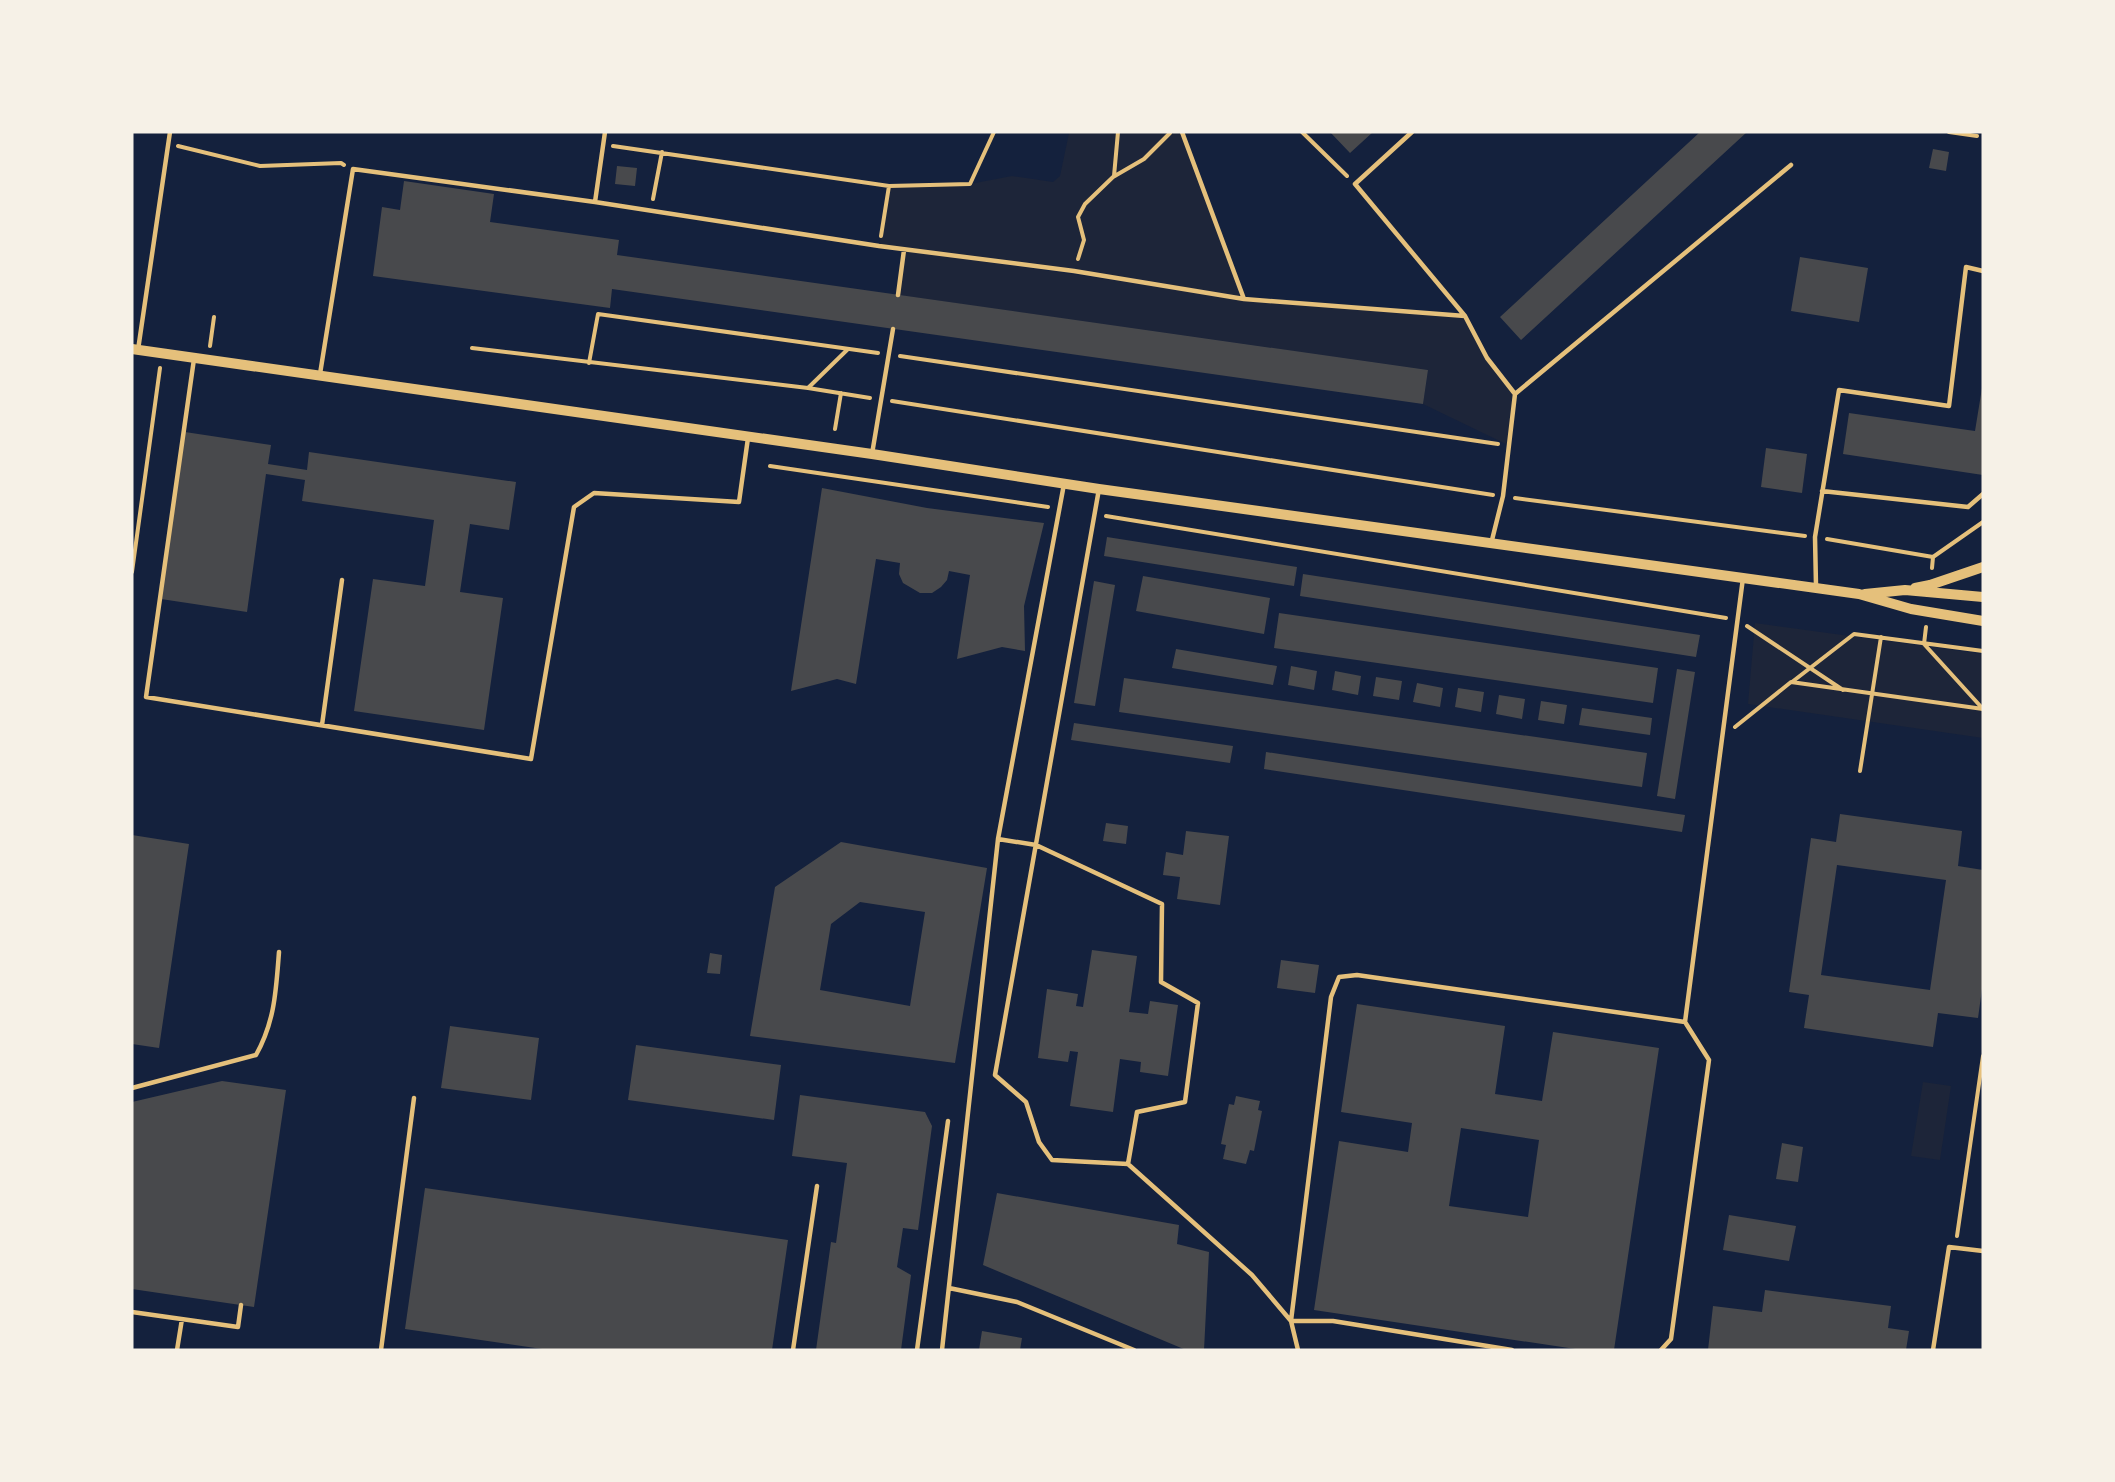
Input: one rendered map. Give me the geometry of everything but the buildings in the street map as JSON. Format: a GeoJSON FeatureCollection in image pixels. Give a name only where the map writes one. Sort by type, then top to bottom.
{"type":"FeatureCollection","features":[{"type":"Feature","properties":{"kind":"street"},"geometry":{"type":"LineString","coordinates":[[135,349],[872,454],[1099,489],[1859,594],[1911,609],[1983,621]]}},
{"type":"Feature","properties":{"kind":"street"},"geometry":{"type":"LineString","coordinates":[[1859,594],[1905,590],[1930,585],[1983,567]]}},
{"type":"Feature","properties":{"kind":"street"},"geometry":{"type":"LineString","coordinates":[[1905,590],[1983,597]]}},
{"type":"Feature","properties":{"kind":"lane"},"geometry":{"type":"LineString","coordinates":[[135,349],[170,132]]}},
{"type":"Feature","properties":{"kind":"lane"},"geometry":{"type":"LineString","coordinates":[[595,202],[605,132]]}},
{"type":"Feature","properties":{"kind":"lane"},"geometry":{"type":"LineString","coordinates":[[1182,132],[1244,299]]}},
{"type":"Feature","properties":{"kind":"lane"},"geometry":{"type":"LineString","coordinates":[[1412,132],[1355,184],[1465,316],[1487,358],[1515,394]]}},
{"type":"Feature","properties":{"kind":"lane"},"geometry":{"type":"LineString","coordinates":[[1491,544],[1503,496],[1515,394],[1791,165]]}},
{"type":"Feature","properties":{"kind":"lane"},"geometry":{"type":"LineString","coordinates":[[320,377],[353,169],[595,202],[1244,299],[1465,316]]}},
{"type":"Feature","properties":{"kind":"lane"},"geometry":{"type":"LineString","coordinates":[[898,295],[904,250]]}},
{"type":"Feature","properties":{"kind":"lane"},"geometry":{"type":"LineString","coordinates":[[1816,589],[1815,537],[1839,390],[1949,406],[1966,267],[1983,271]]}},
{"type":"Feature","properties":{"kind":"lane"},"geometry":{"type":"LineString","coordinates":[[872,454],[892,329]]}},
{"type":"Feature","properties":{"kind":"lane"},"geometry":{"type":"LineString","coordinates":[[194,358],[146,697],[531,759],[574,507],[594,493],[739,502],[748,438]]}},
{"type":"Feature","properties":{"kind":"lane"},"geometry":{"type":"LineString","coordinates":[[942,1350],[998,839],[1064,484]]}},
{"type":"Feature","properties":{"kind":"lane"},"geometry":{"type":"LineString","coordinates":[[1099,489],[995,1075],[1026,1102],[1039,1142],[1052,1160],[1128,1164],[1252,1275],[1291,1322]]}},
{"type":"Feature","properties":{"kind":"lane"},"geometry":{"type":"LineString","coordinates":[[1822,491],[1968,507],[1983,494]]}},
{"type":"Feature","properties":{"kind":"lane"},"geometry":{"type":"LineString","coordinates":[[1661,1350],[1671,1339],[1709,1060],[1685,1022],[1743,578]]}},
{"type":"Feature","properties":{"kind":"lane"},"geometry":{"type":"LineString","coordinates":[[322,725],[342,580]]}},
{"type":"Feature","properties":{"kind":"lane"},"geometry":{"type":"LineString","coordinates":[[998,839],[1036,845],[1162,904],[1161,982],[1198,1003],[1185,1102],[1137,1112],[1128,1164]]}},
{"type":"Feature","properties":{"kind":"lane"},"geometry":{"type":"LineString","coordinates":[[132,1088],[256,1055],[266,1038],[274,1011],[279,952]]}},
{"type":"Feature","properties":{"kind":"lane"},"geometry":{"type":"LineString","coordinates":[[1298,1350],[1291,1322],[1331,998],[1339,977],[1357,975],[1685,1022]]}},
{"type":"Feature","properties":{"kind":"lane"},"geometry":{"type":"LineString","coordinates":[[381,1350],[414,1098]]}},
{"type":"Feature","properties":{"kind":"lane"},"geometry":{"type":"LineString","coordinates":[[917,1350],[948,1120]]}},
{"type":"Feature","properties":{"kind":"lane"},"geometry":{"type":"LineString","coordinates":[[793,1350],[817,1186]]}},
{"type":"Feature","properties":{"kind":"lane"},"geometry":{"type":"LineString","coordinates":[[1933,1350],[1950,1247],[1983,1251]]}},
{"type":"Feature","properties":{"kind":"lane"},"geometry":{"type":"LineString","coordinates":[[949,1288],[1017,1302],[1134,1350]]}},
{"type":"Feature","properties":{"kind":"lane"},"geometry":{"type":"LineString","coordinates":[[132,1312],[238,1327],[241,1305]]}},
{"type":"Feature","properties":{"kind":"lane"},"geometry":{"type":"LineString","coordinates":[[177,1350],[182,1319]]}},
{"type":"Feature","properties":{"kind":"lane"},"geometry":{"type":"LineString","coordinates":[[1291,1322],[1333,1322],[1512,1350]]}},
{"type":"Feature","properties":{"kind":"path"},"geometry":{"type":"LineString","coordinates":[[603,144],[889,186],[970,184],[994,132]]}},
{"type":"Feature","properties":{"kind":"path"},"geometry":{"type":"LineString","coordinates":[[1113,177],[1118,132]]}},
{"type":"Feature","properties":{"kind":"path"},"geometry":{"type":"LineString","coordinates":[[1074,272],[1084,240],[1078,218],[1085,204],[1113,177],[1144,159],[1171,132]]}},
{"type":"Feature","properties":{"kind":"path"},"geometry":{"type":"LineString","coordinates":[[1302,132],[1355,184]]}},
{"type":"Feature","properties":{"kind":"path"},"geometry":{"type":"LineString","coordinates":[[1949,132],[1977,136]]}},
{"type":"Feature","properties":{"kind":"path"},"geometry":{"type":"LineString","coordinates":[[168,144],[260,166],[341,163],[353,169]]}},
{"type":"Feature","properties":{"kind":"path"},"geometry":{"type":"LineString","coordinates":[[651,211],[662,153]]}},
{"type":"Feature","properties":{"kind":"path"},"geometry":{"type":"LineString","coordinates":[[879,246],[889,186]]}},
{"type":"Feature","properties":{"kind":"path"},"geometry":{"type":"LineString","coordinates":[[589,363],[598,314],[849,348],[1508,445]]}},
{"type":"Feature","properties":{"kind":"path"},"geometry":{"type":"LineString","coordinates":[[472,348],[808,388],[1503,496],[1815,537],[1933,557],[1983,522]]}},
{"type":"Feature","properties":{"kind":"path"},"geometry":{"type":"LineString","coordinates":[[808,388],[849,348]]}},
{"type":"Feature","properties":{"kind":"path"},"geometry":{"type":"LineString","coordinates":[[132,572],[160,367]]}},
{"type":"Feature","properties":{"kind":"path"},"geometry":{"type":"LineString","coordinates":[[835,429],[841,393]]}},
{"type":"Feature","properties":{"kind":"path"},"geometry":{"type":"LineString","coordinates":[[770,466],[1059,509]]}},
{"type":"Feature","properties":{"kind":"path"},"geometry":{"type":"LineString","coordinates":[[1094,514],[1737,619],[1843,690]]}},
{"type":"Feature","properties":{"kind":"path"},"geometry":{"type":"LineString","coordinates":[[1930,585],[1933,557]]}},
{"type":"Feature","properties":{"kind":"path"},"geometry":{"type":"LineString","coordinates":[[1923,644],[1928,612]]}},
{"type":"Feature","properties":{"kind":"path"},"geometry":{"type":"LineString","coordinates":[[1723,737],[1854,634],[1983,651]]}},
{"type":"Feature","properties":{"kind":"path"},"geometry":{"type":"LineString","coordinates":[[1860,771],[1881,637]]}},
{"type":"Feature","properties":{"kind":"path"},"geometry":{"type":"LineString","coordinates":[[1923,644],[1983,709]]}},
{"type":"Feature","properties":{"kind":"path"},"geometry":{"type":"LineString","coordinates":[[1791,682],[1983,709]]}},
{"type":"Feature","properties":{"kind":"path"},"geometry":{"type":"LineString","coordinates":[[1956,1248],[1983,1056]]}},
{"type":"Feature","properties":{"kind":"shaded area"},"geometry":{"type":"Polygon","coordinates":[[[1182,132],[1244,299],[1465,316],[1487,358],[1515,394],[1508,445],[1423,404],[1428,370],[898,295],[904,250],[879,246],[889,186],[970,184],[1012,176],[1053,182],[1060,176],[1069,133],[1182,132]],[[953,257],[1195,292],[1074,271],[953,257]]]}},
{"type":"Feature","properties":{"kind":"shaded area"},"geometry":{"type":"Polygon","coordinates":[[[1755,623],[1983,654],[1983,738],[1748,704],[1755,623]]]}},
{"type":"Feature","properties":{"kind":"shaded area"},"geometry":{"type":"Polygon","coordinates":[[[1923,1082],[1951,1086],[1940,1160],[1911,1156],[1923,1082]]]}}]}
